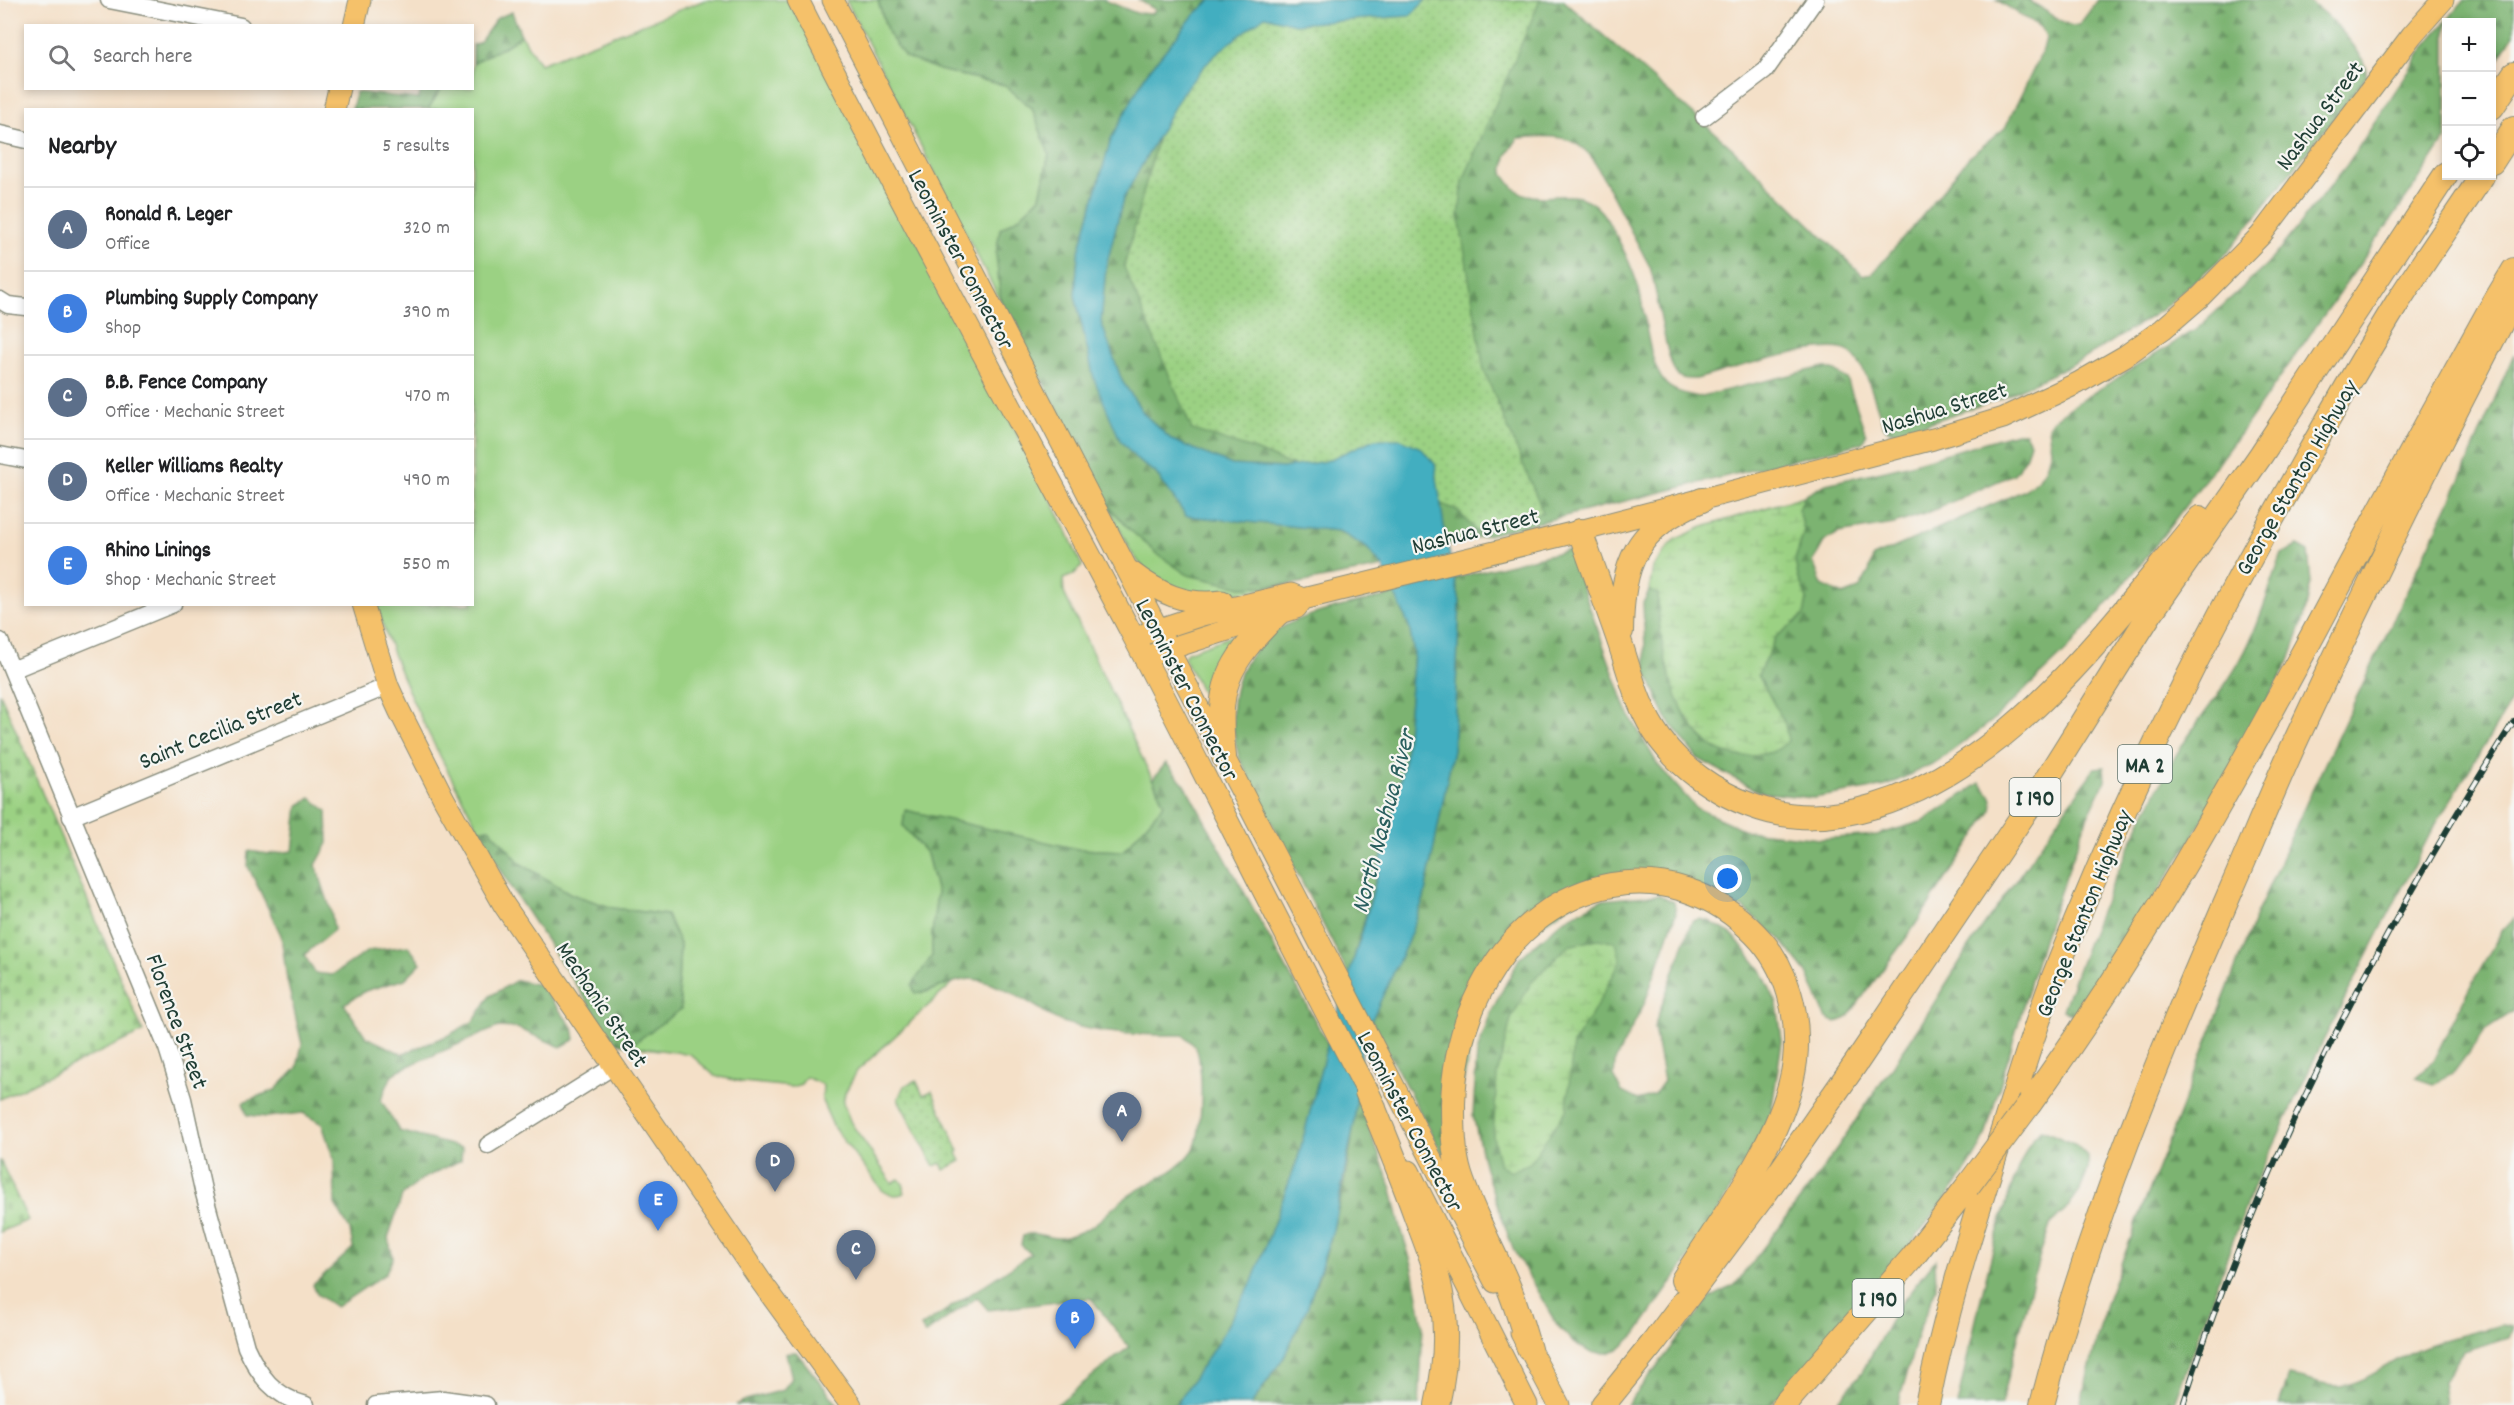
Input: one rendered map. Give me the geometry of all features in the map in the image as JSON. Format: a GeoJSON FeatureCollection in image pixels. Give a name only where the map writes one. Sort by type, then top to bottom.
{"type":"FeatureCollection","features":[{"type":"Feature","properties":{"kind":"highway"},"geometry":{"type":"LineString","coordinates":[[2496,101],[2514,74]]}},
{"type":"Feature","properties":{"kind":"highway"},"geometry":{"type":"LineString","coordinates":[[2496,156],[2514,128]]}},
{"type":"Feature","properties":{"kind":"highway","name":"I 190"},"geometry":{"type":"LineString","coordinates":[[1608,1399],[1654,1342],[1759,1202],[1849,1072],[2038,793],[2151,614],[2290,410],[2442,180]]}},
{"type":"Feature","properties":{"kind":"highway","name":"George Stanton Highway"},"geometry":{"type":"LineString","coordinates":[[1927,1405],[1936,1355],[1964,1255],[2027,1056],[2055,975],[2143,769],[2199,653],[2309,453],[2398,302],[2479,180]]}},
{"type":"Feature","properties":{"kind":"highway","name":"I 190"},"geometry":{"type":"LineString","coordinates":[[1784,1405],[1912,1258],[2030,1103],[2120,973],[2172,890],[2487,315],[2514,270]]}},
{"type":"Feature","properties":{"kind":"highway"},"geometry":{"type":"LineString","coordinates":[[2042,1405],[2078,1285],[2116,1175],[2201,959],[2306,720],[2380,562],[2514,298]]}},
{"type":"Feature","properties":{"kind":"highway"},"geometry":{"type":"LineString","coordinates":[[1580,531],[1621,645],[1635,694],[1650,725],[1673,755],[1710,785],[1733,799],[1760,809],[1802,817],[1851,813],[1889,802],[1920,789],[1966,763],[2002,736],[2045,697],[2119,615],[2290,410]]}},
{"type":"Feature","properties":{"kind":"highway"},"geometry":{"type":"LineString","coordinates":[[1621,645],[1623,588],[1634,554],[1658,522],[1702,500]]}},
{"type":"Feature","properties":{"kind":"highway"},"geometry":{"type":"LineString","coordinates":[[1224,757],[1220,710],[1223,691],[1239,655],[1275,615]]}},
{"type":"Feature","properties":{"kind":"highway"},"geometry":{"type":"LineString","coordinates":[[1529,1349],[1507,1282],[1472,1208],[1459,1173],[1453,1105],[1456,1062],[1476,1000],[1488,976],[1518,937],[1540,917],[1572,897],[1602,886],[1638,881],[1662,883],[1700,894],[1734,914],[1761,940],[1773,958],[1792,999],[1796,1031],[1795,1062],[1780,1114],[1766,1147],[1608,1399]]}},
{"type":"Feature","properties":{"kind":"highway"},"geometry":{"type":"LineString","coordinates":[[1367,1092],[1397,1156],[1429,1250],[1442,1298],[1445,1357],[1437,1405]]}},
{"type":"Feature","properties":{"kind":"main road"},"geometry":{"type":"LineString","coordinates":[[354,24],[360,0]]}},
{"type":"Feature","properties":{"kind":"main road","name":"Leominster Connector"},"geometry":{"type":"LineString","coordinates":[[798,0],[856,115],[1134,638],[1367,1092]]}},
{"type":"Feature","properties":{"kind":"main road","name":"Leominster Connector"},"geometry":{"type":"LineString","coordinates":[[833,0],[1559,1405]]}},
{"type":"Feature","properties":{"kind":"main road","name":"Nashua Street"},"geometry":{"type":"LineString","coordinates":[[1134,638],[1202,615],[1348,588],[1702,500],[1933,439],[2003,418],[2068,388],[2125,356],[2163,329],[2200,297],[2261,235],[2412,35],[2443,0]]}},
{"type":"Feature","properties":{"kind":"main road"},"geometry":{"type":"LineString","coordinates":[[334,108],[339,90]]}},
{"type":"Feature","properties":{"kind":"main road"},"geometry":{"type":"LineString","coordinates":[[1127,568],[1163,593],[1186,601],[1212,603],[1270,592],[1297,597]]}},
{"type":"Feature","properties":{"kind":"main road","name":"Nashua Street"},"geometry":{"type":"LineString","coordinates":[[1144,658],[1167,648],[1296,608],[1297,597]]}},
{"type":"Feature","properties":{"kind":"main road","name":"Mechanic Street"},"geometry":{"type":"LineString","coordinates":[[364,606],[388,686],[424,761],[504,905],[760,1280],[851,1405]]}},
{"type":"Feature","properties":{"kind":"main road","name":"Leominster Connector"},"geometry":{"type":"LineString","coordinates":[[1397,1156],[1527,1405]]}},
{"type":"Feature","properties":{"kind":"street"},"geometry":{"type":"LineString","coordinates":[[109,0],[231,24]]}},
{"type":"Feature","properties":{"kind":"street"},"geometry":{"type":"LineString","coordinates":[[1704,117],[1765,71],[1815,0]]}},
{"type":"Feature","properties":{"kind":"street"},"geometry":{"type":"LineString","coordinates":[[0,134],[24,140]]}},
{"type":"Feature","properties":{"kind":"street"},"geometry":{"type":"LineString","coordinates":[[0,300],[8,305],[24,307]]}},
{"type":"Feature","properties":{"kind":"street"},"geometry":{"type":"LineString","coordinates":[[0,455],[24,460]]}},
{"type":"Feature","properties":{"kind":"street"},"geometry":{"type":"LineString","coordinates":[[12,670],[168,606]]}},
{"type":"Feature","properties":{"kind":"street","name":"Florence Street"},"geometry":{"type":"LineString","coordinates":[[0,641],[176,1072],[203,1190],[246,1347],[257,1371],[267,1383],[286,1397],[306,1405]]}},
{"type":"Feature","properties":{"kind":"street","name":"Saint Cecilia Street"},"geometry":{"type":"LineString","coordinates":[[71,817],[388,686]]}},
{"type":"Feature","properties":{"kind":"street"},"geometry":{"type":"LineString","coordinates":[[488,1145],[614,1066]]}},
{"type":"Feature","properties":{"kind":"street"},"geometry":{"type":"LineString","coordinates":[[376,1405],[443,1399],[486,1405]]}},
{"type":"Feature","properties":{"kind":"green space"},"geometry":{"type":"Polygon","coordinates":[[[705,0],[793,0],[1066,529],[1082,566],[1073,575],[1063,579],[1064,593],[1164,804],[1123,851],[1077,849],[905,811],[903,826],[927,854],[937,893],[932,956],[915,993],[928,992],[955,981],[857,1071],[845,1093],[843,1103],[851,1123],[892,1183],[899,1179],[903,1184],[904,1193],[898,1195],[882,1190],[834,1128],[822,1101],[823,1085],[806,1077],[801,1084],[792,1087],[743,1082],[715,1076],[690,1054],[630,1046],[681,1009],[678,986],[680,944],[667,915],[613,908],[571,894],[521,864],[489,828],[479,830],[409,692],[386,635],[377,606],[474,606],[474,108],[429,108],[440,90],[474,90],[474,62],[521,35],[540,64],[705,0]]]}},
{"type":"Feature","properties":{"kind":"green space"},"geometry":{"type":"Polygon","coordinates":[[[846,0],[878,0],[888,34],[939,70],[1004,85],[1032,108],[1049,154],[1040,197],[1018,218],[1000,229],[1001,302],[846,0]]]}},
{"type":"Feature","properties":{"kind":"green space"},"geometry":{"type":"Polygon","coordinates":[[[878,0],[1104,0],[1136,13],[1152,14],[1156,10],[1139,0],[1211,0],[1193,16],[1146,74],[1111,139],[1078,255],[1075,295],[1094,379],[1138,461],[1155,472],[1186,516],[1339,531],[1367,548],[1383,567],[1294,584],[1241,587],[1188,575],[1160,556],[1130,530],[1108,505],[1001,302],[996,254],[1000,229],[1018,218],[1040,197],[1049,154],[1032,108],[1004,85],[939,70],[905,57],[888,34],[878,0]]]}},
{"type":"Feature","properties":{"kind":"green space"},"geometry":{"type":"Polygon","coordinates":[[[1270,0],[1540,0],[1463,181],[1459,216],[1484,370],[1543,512],[1477,532],[1457,510],[1409,492],[1315,475],[1252,449],[1192,430],[1124,267],[1169,94],[1270,0]]]}},
{"type":"Feature","properties":{"kind":"green space"},"geometry":{"type":"Polygon","coordinates":[[[1426,0],[1563,0],[1733,149],[1863,276],[1873,273],[1969,157],[2005,128],[2043,50],[2046,38],[2042,28],[1997,0],[2028,0],[2071,26],[2079,25],[2098,0],[2307,0],[2335,24],[2354,46],[2361,57],[2366,77],[2228,252],[2160,311],[2087,357],[2002,398],[1901,432],[1889,431],[1884,427],[1862,367],[1849,352],[1838,349],[1820,349],[1775,357],[1696,379],[1684,379],[1678,376],[1666,342],[1650,267],[1593,159],[1577,144],[1569,140],[1550,136],[1518,138],[1506,156],[1503,174],[1514,188],[1537,197],[1573,196],[1585,199],[1596,206],[1607,220],[1635,278],[1654,363],[1668,386],[1698,397],[1824,367],[1847,379],[1866,435],[1863,442],[1857,444],[1447,545],[1445,533],[1326,461],[1283,468],[1232,465],[1172,440],[1144,414],[1122,381],[1101,322],[1106,267],[1123,199],[1182,93],[1426,0]]]}},
{"type":"Feature","properties":{"kind":"green space"},"geometry":{"type":"Polygon","coordinates":[[[2464,0],[2514,0],[2514,35],[2496,63],[2496,18],[2449,18],[2464,0]]]}},
{"type":"Feature","properties":{"kind":"green space"},"geometry":{"type":"Polygon","coordinates":[[[512,12],[521,35],[474,62],[474,45],[480,42],[497,18],[512,12]]]}},
{"type":"Feature","properties":{"kind":"green space"},"geometry":{"type":"Polygon","coordinates":[[[2442,26],[2442,144],[2247,424],[2145,559],[2072,645],[1991,722],[1938,761],[1886,786],[1813,798],[1759,792],[1697,758],[1665,716],[1646,670],[1643,603],[1649,591],[1658,593],[1660,627],[1666,660],[1688,723],[1785,724],[1758,675],[1776,637],[1804,615],[1807,599],[1798,577],[1795,560],[1804,531],[1799,510],[1804,496],[1826,484],[1907,465],[2016,433],[2025,433],[2030,442],[2025,459],[2014,474],[1927,513],[1894,524],[1838,533],[1824,542],[1813,562],[1822,585],[1843,595],[1859,589],[1869,572],[1873,557],[2023,491],[2038,480],[2046,468],[2051,450],[2048,427],[2052,421],[2075,404],[2197,329],[2267,265],[2347,165],[2425,46],[2442,26]]]}},
{"type":"Feature","properties":{"kind":"green space"},"geometry":{"type":"Polygon","coordinates":[[[422,90],[440,90],[429,108],[352,108],[356,92],[418,99],[422,90]]]}},
{"type":"Feature","properties":{"kind":"green space"},"geometry":{"type":"Polygon","coordinates":[[[2514,354],[2514,697],[2431,832],[2323,1041],[2249,1197],[2173,1405],[2080,1405],[2107,1300],[2256,915],[2310,795],[2459,482],[2514,354]]]}},
{"type":"Feature","properties":{"kind":"green space"},"geometry":{"type":"Polygon","coordinates":[[[1804,496],[1799,510],[1804,531],[1795,560],[1798,577],[1807,599],[1804,615],[1776,637],[1758,675],[1785,724],[1788,741],[1775,751],[1767,753],[1751,756],[1726,753],[1706,741],[1690,722],[1677,698],[1662,642],[1658,594],[1649,591],[1653,567],[1674,540],[1703,527],[1804,496]]]}},
{"type":"Feature","properties":{"kind":"green space"},"geometry":{"type":"Polygon","coordinates":[[[1108,505],[1130,530],[1241,587],[1294,584],[1216,596],[1180,592],[1144,569],[1131,552],[1108,505]]]}},
{"type":"Feature","properties":{"kind":"green space"},"geometry":{"type":"Polygon","coordinates":[[[2297,546],[2308,552],[2311,582],[2304,618],[2289,661],[2196,832],[2081,1013],[2073,1015],[2063,1010],[2100,913],[2128,850],[2175,757],[2223,687],[2249,643],[2282,554],[2297,546]]]}},
{"type":"Feature","properties":{"kind":"green space"},"geometry":{"type":"Polygon","coordinates":[[[1569,550],[1627,711],[1658,765],[1696,808],[1747,831],[1820,839],[1877,835],[1924,821],[1980,783],[1992,799],[1993,806],[1909,934],[1847,1018],[1838,1021],[1831,1021],[1826,1017],[1807,973],[1780,939],[1743,908],[1609,877],[1489,963],[1448,1152],[1443,1155],[1371,1020],[1407,943],[1424,898],[1453,750],[1460,602],[1454,578],[1569,550]]]}},
{"type":"Feature","properties":{"kind":"green space"},"geometry":{"type":"Polygon","coordinates":[[[1395,594],[1409,626],[1414,653],[1405,757],[1392,819],[1349,976],[1239,757],[1235,738],[1233,701],[1242,669],[1252,654],[1281,628],[1320,612],[1395,594]]]}},
{"type":"Feature","properties":{"kind":"green space"},"geometry":{"type":"Polygon","coordinates":[[[1248,630],[1214,707],[1210,708],[1184,657],[1187,652],[1248,630]]]}},
{"type":"Feature","properties":{"kind":"green space"},"geometry":{"type":"Polygon","coordinates":[[[0,693],[143,1032],[0,1099],[0,693]]]}},
{"type":"Feature","properties":{"kind":"green space"},"geometry":{"type":"Polygon","coordinates":[[[1166,763],[1185,785],[1328,1044],[1298,1158],[1252,1282],[1216,1345],[1176,1405],[1056,1405],[1129,1347],[1091,1298],[988,1310],[977,1297],[925,1334],[921,1327],[1031,1254],[1021,1245],[1023,1236],[1036,1234],[1061,1238],[1085,1230],[1132,1193],[1185,1160],[1196,1144],[1198,1132],[1201,1101],[1199,1056],[1195,1046],[1183,1035],[1120,1033],[1075,1026],[1056,1019],[1003,989],[979,980],[950,983],[915,993],[912,985],[932,956],[937,893],[927,854],[903,826],[905,810],[1077,849],[1123,851],[1164,804],[1153,779],[1166,763]]]}},
{"type":"Feature","properties":{"kind":"green space"},"geometry":{"type":"Polygon","coordinates":[[[2104,767],[2105,781],[2087,818],[2044,936],[1985,1136],[1967,1170],[1871,1291],[1770,1405],[1627,1405],[1710,1298],[1735,1285],[1818,1176],[1921,1024],[1971,944],[2095,768],[2104,767]]]}},
{"type":"Feature","properties":{"kind":"green space"},"geometry":{"type":"Polygon","coordinates":[[[311,798],[327,811],[328,843],[316,865],[331,911],[334,930],[304,955],[315,973],[332,975],[368,951],[408,946],[421,963],[405,979],[365,991],[344,1004],[366,1037],[402,1054],[449,1035],[474,1021],[490,996],[517,980],[540,985],[573,1028],[575,1039],[561,1047],[517,1028],[498,1027],[399,1070],[391,1077],[381,1100],[399,1131],[462,1148],[461,1160],[422,1179],[402,1196],[388,1238],[393,1258],[385,1274],[336,1307],[317,1294],[313,1285],[353,1248],[350,1230],[335,1204],[334,1160],[322,1124],[303,1113],[267,1117],[247,1115],[243,1102],[275,1090],[297,1068],[302,1044],[287,980],[281,935],[248,866],[249,851],[269,854],[293,851],[298,806],[311,798]]]}},
{"type":"Feature","properties":{"kind":"green space"},"geometry":{"type":"Polygon","coordinates":[[[489,828],[521,864],[571,894],[613,908],[666,915],[680,944],[678,986],[681,1009],[630,1046],[614,1042],[510,886],[479,830],[489,828]]]}},
{"type":"Feature","properties":{"kind":"green space"},"geometry":{"type":"Polygon","coordinates":[[[1659,895],[1674,902],[1676,913],[1645,1002],[1615,1061],[1614,1078],[1622,1092],[1638,1100],[1654,1095],[1664,1081],[1654,1027],[1692,921],[1699,919],[1709,921],[1733,935],[1761,970],[1777,1004],[1782,1041],[1771,1114],[1705,1235],[1636,1334],[1621,1348],[1607,1353],[1592,1353],[1573,1342],[1557,1325],[1513,1249],[1485,1169],[1473,1115],[1477,1052],[1491,1012],[1519,959],[1562,921],[1601,900],[1659,895]]]}},
{"type":"Feature","properties":{"kind":"green space"},"geometry":{"type":"Polygon","coordinates":[[[2514,918],[2514,1011],[2485,1030],[2454,1072],[2433,1084],[2415,1078],[2433,1061],[2471,985],[2502,931],[2514,918]]]}},
{"type":"Feature","properties":{"kind":"green space"},"geometry":{"type":"Polygon","coordinates":[[[1598,939],[1616,942],[1621,961],[1591,1016],[1573,1043],[1567,1109],[1530,1163],[1512,1171],[1500,1166],[1493,1137],[1497,1075],[1511,1019],[1532,981],[1568,946],[1598,939]]]}},
{"type":"Feature","properties":{"kind":"green space"},"geometry":{"type":"Polygon","coordinates":[[[916,1080],[923,1095],[932,1091],[959,1151],[957,1153],[961,1161],[944,1170],[941,1163],[934,1166],[898,1099],[904,1086],[916,1080]]]}},
{"type":"Feature","properties":{"kind":"green space"},"geometry":{"type":"Polygon","coordinates":[[[1357,1097],[1392,1189],[1413,1269],[1423,1325],[1419,1405],[1251,1405],[1284,1356],[1312,1295],[1341,1197],[1357,1097]]]}},
{"type":"Feature","properties":{"kind":"green space"},"geometry":{"type":"Polygon","coordinates":[[[2042,1130],[2076,1145],[2088,1157],[2088,1170],[2080,1190],[2065,1211],[2051,1223],[2040,1254],[2002,1405],[1957,1405],[1991,1257],[2004,1212],[2030,1144],[2042,1130]]]}},
{"type":"Feature","properties":{"kind":"green space"},"geometry":{"type":"Polygon","coordinates":[[[0,1160],[28,1220],[0,1232],[0,1160]]]}},
{"type":"Feature","properties":{"kind":"green space"},"geometry":{"type":"Polygon","coordinates":[[[1935,1260],[1936,1288],[1919,1330],[1898,1405],[1835,1405],[1862,1372],[1897,1309],[1935,1260]]]}},
{"type":"Feature","properties":{"kind":"green space"},"geometry":{"type":"Polygon","coordinates":[[[2502,1325],[2513,1327],[2509,1337],[2464,1351],[2443,1381],[2446,1405],[2279,1405],[2289,1376],[2326,1385],[2350,1384],[2370,1376],[2418,1349],[2449,1338],[2502,1325]]]}},
{"type":"Feature","properties":{"kind":"green space"},"geometry":{"type":"Polygon","coordinates":[[[796,1352],[838,1405],[736,1405],[783,1390],[792,1378],[786,1353],[796,1352]]]}},
{"type":"Feature","properties":{"kind":"water"},"geometry":{"type":"Polygon","coordinates":[[[1211,0],[1426,0],[1410,16],[1294,24],[1265,16],[1213,56],[1182,93],[1123,199],[1106,267],[1101,322],[1122,381],[1144,414],[1172,440],[1232,465],[1283,468],[1326,461],[1375,439],[1401,439],[1421,448],[1435,464],[1445,533],[1460,602],[1453,750],[1424,898],[1407,943],[1362,1041],[1354,1124],[1333,1230],[1308,1306],[1284,1357],[1251,1405],[1176,1405],[1216,1345],[1252,1282],[1298,1158],[1325,1053],[1362,932],[1392,819],[1405,757],[1414,653],[1409,626],[1383,567],[1367,548],[1339,531],[1186,516],[1155,472],[1138,461],[1120,440],[1094,379],[1075,295],[1078,255],[1111,139],[1146,74],[1193,16],[1211,0]]]}},
{"type":"Feature","properties":{"kind":"railway"},"geometry":{"type":"LineString","coordinates":[[2183,1405],[2213,1315],[2248,1226],[2285,1139],[2326,1052],[2416,884],[2514,721]]}},
{"type":"Feature","properties":{"kind":"place","name":"Ronald R. Leger"},"geometry":{"type":"Point","coordinates":[1122,1142]}},
{"type":"Feature","properties":{"kind":"place","name":"Keller Williams Realty"},"geometry":{"type":"Point","coordinates":[775,1192]}},
{"type":"Feature","properties":{"kind":"place","name":"Rhino Linings"},"geometry":{"type":"Point","coordinates":[658,1231]}},
{"type":"Feature","properties":{"kind":"place","name":"B.B. Fence Company"},"geometry":{"type":"Point","coordinates":[856,1280]}},
{"type":"Feature","properties":{"kind":"place","name":"Plumbing Supply Company"},"geometry":{"type":"Point","coordinates":[1075,1349]}},
{"type":"Feature","properties":{"kind":"water label","name":"North Nashua River"},"geometry":{"type":"Point","coordinates":[1382,821]}}]}
